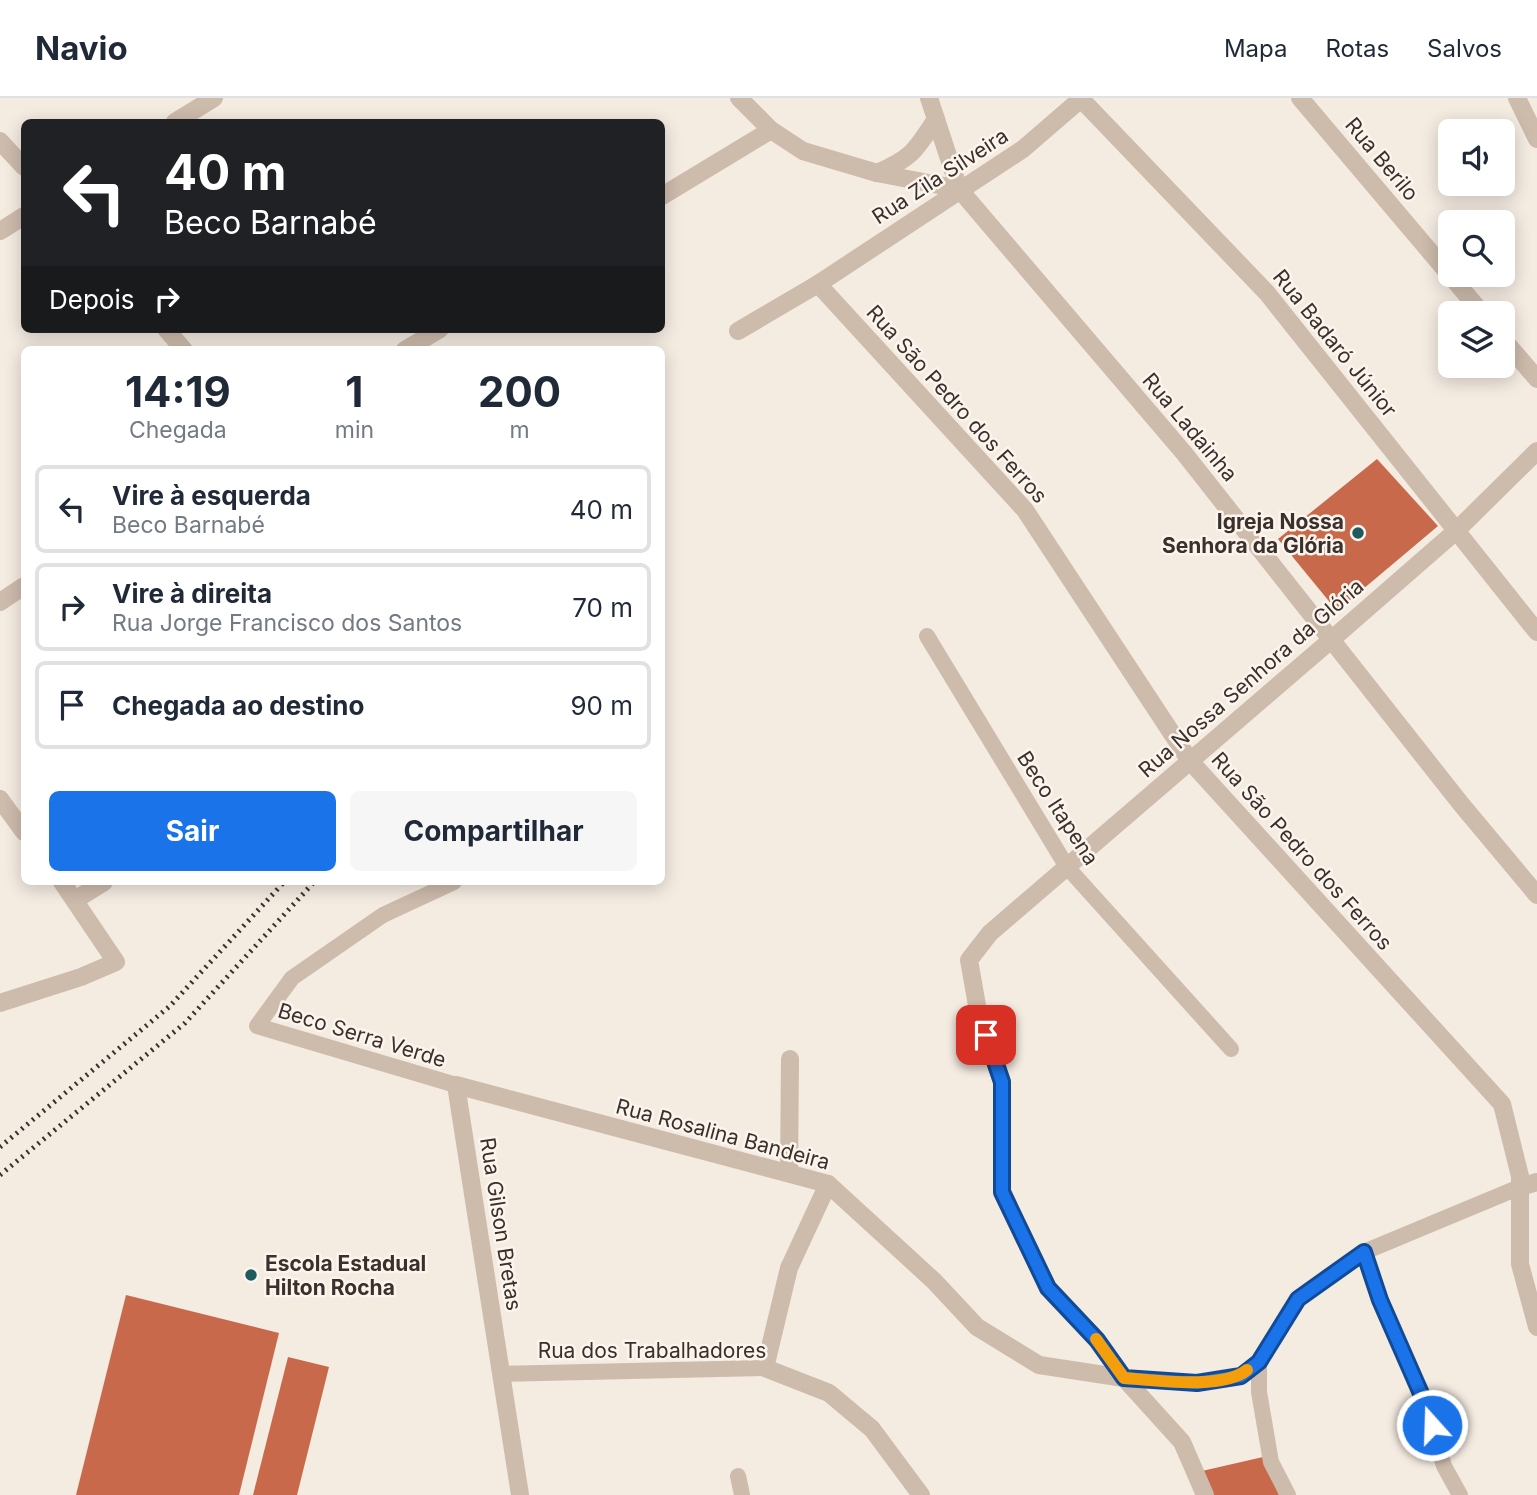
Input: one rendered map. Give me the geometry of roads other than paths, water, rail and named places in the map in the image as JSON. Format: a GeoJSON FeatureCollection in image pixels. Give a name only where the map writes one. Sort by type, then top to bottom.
{"type":"FeatureCollection","features":[{"type":"Feature","properties":{"kind":"street"},"geometry":{"type":"LineString","coordinates":[[180,119],[214,98]]}},
{"type":"Feature","properties":{"kind":"street"},"geometry":{"type":"LineString","coordinates":[[739,98],[771,130],[803,151],[877,173],[960,189],[929,98]]}},
{"type":"Feature","properties":{"kind":"street","name":"Rua Berilo"},"geometry":{"type":"LineString","coordinates":[[1300,98],[1472,301]]}},
{"type":"Feature","properties":{"kind":"street"},"geometry":{"type":"LineString","coordinates":[[1517,98],[1537,139]]}},
{"type":"Feature","properties":{"kind":"street","name":"Rua Zila Silveira"},"geometry":{"type":"LineString","coordinates":[[818,284],[1023,149],[1081,99]]}},
{"type":"Feature","properties":{"kind":"street","name":"Rua Badaró Júnior"},"geometry":{"type":"LineString","coordinates":[[1081,99],[1267,293],[1537,632]]}},
{"type":"Feature","properties":{"kind":"street"},"geometry":{"type":"LineString","coordinates":[[877,173],[902,162],[917,147],[936,118]]}},
{"type":"Feature","properties":{"kind":"street"},"geometry":{"type":"LineString","coordinates":[[665,194],[771,130]]}},
{"type":"Feature","properties":{"kind":"street"},"geometry":{"type":"LineString","coordinates":[[0,141],[21,164]]}},
{"type":"Feature","properties":{"kind":"street","name":"Rua Ladainha"},"geometry":{"type":"LineString","coordinates":[[960,189],[1184,453],[1537,895]]}},
{"type":"Feature","properties":{"kind":"street"},"geometry":{"type":"LineString","coordinates":[[0,231],[21,218]]}},
{"type":"Feature","properties":{"kind":"street"},"geometry":{"type":"LineString","coordinates":[[738,331],[818,284]]}},
{"type":"Feature","properties":{"kind":"street","name":"Rua São Pedro dos Ferros"},"geometry":{"type":"LineString","coordinates":[[818,284],[1025,510],[1190,761],[1502,1104],[1520,1176],[1529,1185],[1520,1264],[1537,1327]]}},
{"type":"Feature","properties":{"kind":"street"},"geometry":{"type":"LineString","coordinates":[[412,346],[433,333]]}},
{"type":"Feature","properties":{"kind":"street"},"geometry":{"type":"LineString","coordinates":[[1515,353],[1537,379]]}},
{"type":"Feature","properties":{"kind":"street","name":"Rua Nossa Senhora da Glória"},"geometry":{"type":"LineString","coordinates":[[1124,1378],[1097,1340],[1048,1288],[1002,1192],[1002,1082],[978,1011],[969,960],[990,933],[1456,531],[1537,451]]}},
{"type":"Feature","properties":{"kind":"street"},"geometry":{"type":"LineString","coordinates":[[0,602],[21,588]]}},
{"type":"Feature","properties":{"kind":"street"},"geometry":{"type":"LineString","coordinates":[[0,799],[21,828]]}},
{"type":"Feature","properties":{"kind":"street"},"geometry":{"type":"LineString","coordinates":[[0,1003],[81,977],[116,962],[64,885]]}},
{"type":"Feature","properties":{"kind":"street"},"geometry":{"type":"LineString","coordinates":[[75,901],[99,885]]}},
{"type":"Feature","properties":{"kind":"street"},"geometry":{"type":"LineString","coordinates":[[789,1173],[790,1059]]}},
{"type":"Feature","properties":{"kind":"street","name":"Rua Rosalina Bandeira"},"geometry":{"type":"LineString","coordinates":[[456,1085],[828,1184],[934,1281],[977,1327],[1039,1365],[1124,1378]]}},
{"type":"Feature","properties":{"kind":"street","name":"Rua Gilson Bretas"},"geometry":{"type":"LineString","coordinates":[[456,1085],[520,1495]]}},
{"type":"Feature","properties":{"kind":"street"},"geometry":{"type":"LineString","coordinates":[[765,1368],[789,1268],[828,1184]]}},
{"type":"Feature","properties":{"kind":"street","name":"Rua dos Trabalhadores"},"geometry":{"type":"LineString","coordinates":[[765,1368],[829,1393],[872,1429],[921,1495]]}},
{"type":"Feature","properties":{"kind":"street"},"geometry":{"type":"LineString","coordinates":[[1124,1378],[1182,1442],[1205,1495]]}},
{"type":"Feature","properties":{"kind":"lane","name":"Beco Itapena"},"geometry":{"type":"LineString","coordinates":[[927,636],[1067,867],[1231,1049]]}},
{"type":"Feature","properties":{"kind":"lane","name":"Beco Serra Verde"},"geometry":{"type":"LineString","coordinates":[[448,885],[383,915],[292,978],[257,1026],[456,1085]]}},
{"type":"Feature","properties":{"kind":"lane"},"geometry":{"type":"LineString","coordinates":[[1124,1378],[1197,1383],[1241,1376],[1259,1362],[1298,1299],[1364,1252],[1529,1185]]}},
{"type":"Feature","properties":{"kind":"lane"},"geometry":{"type":"LineString","coordinates":[[1364,1252],[1380,1300],[1426,1405],[1444,1465],[1460,1495]]}},
{"type":"Feature","properties":{"kind":"lane"},"geometry":{"type":"LineString","coordinates":[[1259,1362],[1259,1392],[1271,1462],[1288,1495]]}},
{"type":"Feature","properties":{"kind":"lane","name":"Rua dos Trabalhadores"},"geometry":{"type":"LineString","coordinates":[[501,1374],[765,1368]]}},
{"type":"Feature","properties":{"kind":"lane"},"geometry":{"type":"LineString","coordinates":[[738,1476],[742,1495]]}},
{"type":"Feature","properties":{"kind":"railway"},"geometry":{"type":"LineString","coordinates":[[0,1147],[170,1006],[281,885]]}},
{"type":"Feature","properties":{"kind":"railway"},"geometry":{"type":"LineString","coordinates":[[0,1175],[185,1023],[311,885]]}},
{"type":"Feature","properties":{"kind":"place","name":"Igreja Nossa Senhora da Glória"},"geometry":{"type":"Point","coordinates":[1358,533]}},
{"type":"Feature","properties":{"kind":"place","name":"Escola Estadual Hilton Rocha"},"geometry":{"type":"Point","coordinates":[251,1275]}}]}
